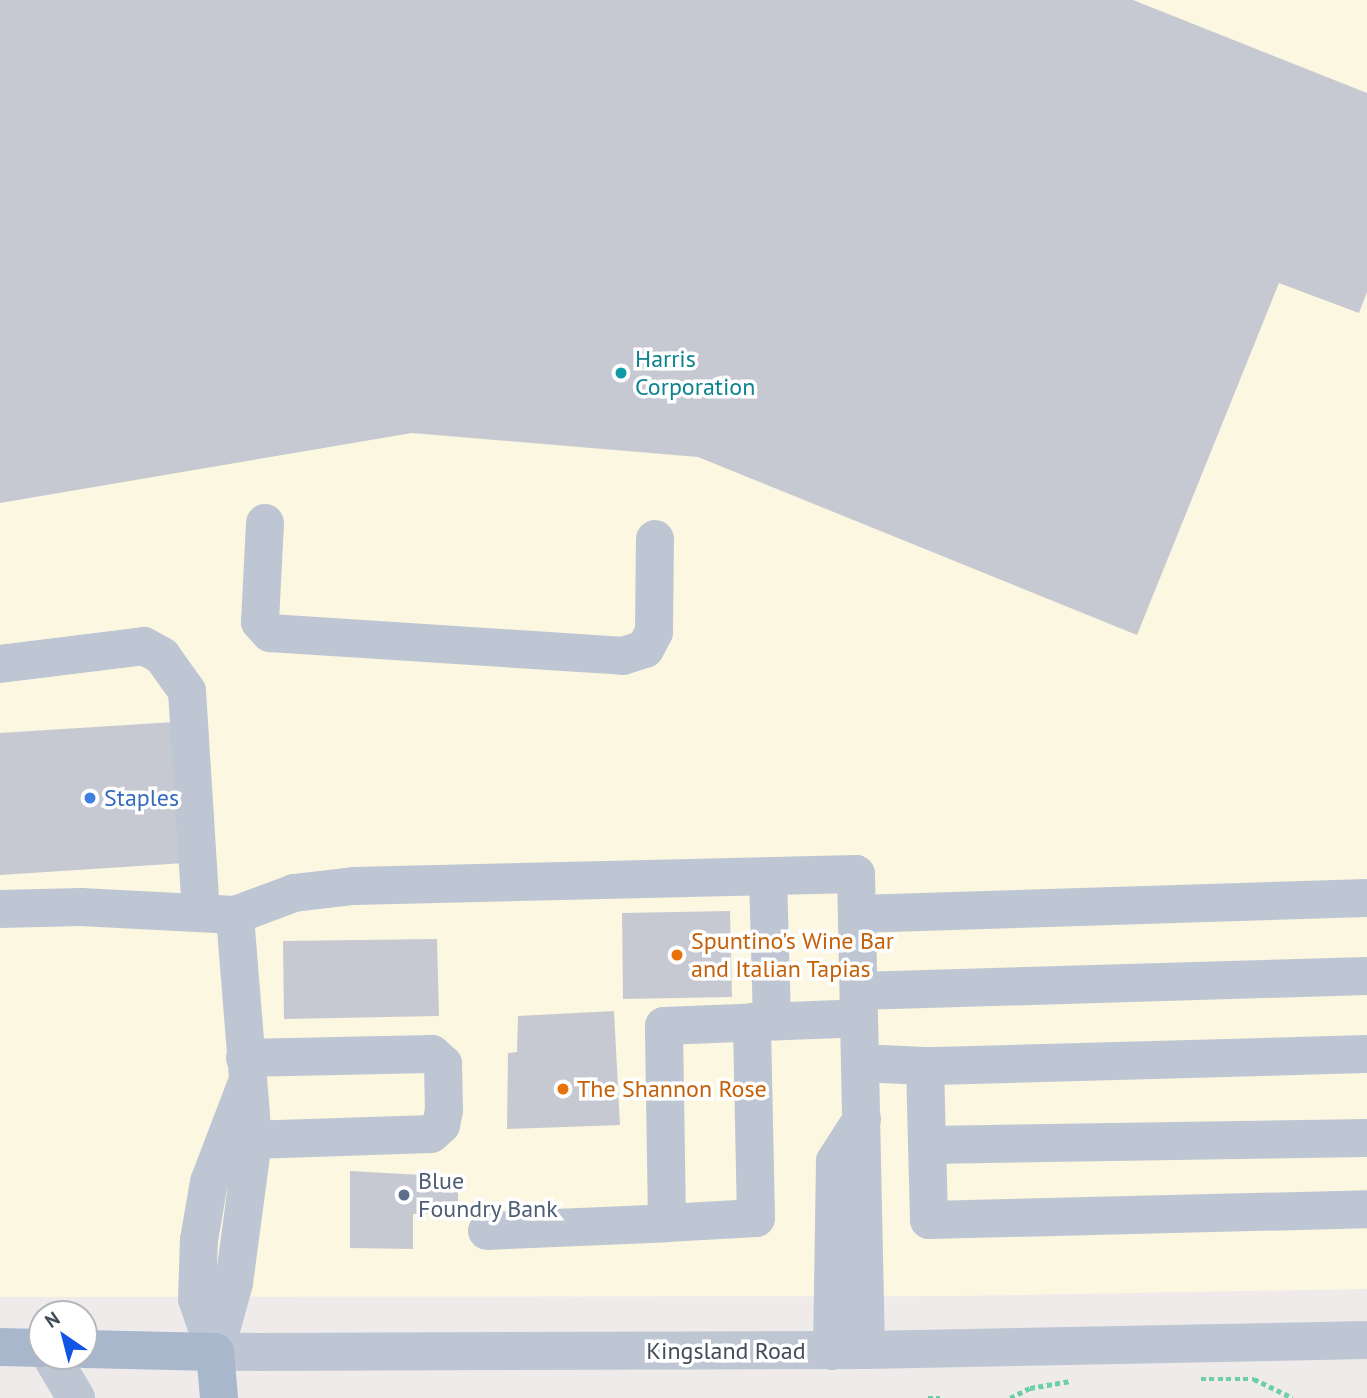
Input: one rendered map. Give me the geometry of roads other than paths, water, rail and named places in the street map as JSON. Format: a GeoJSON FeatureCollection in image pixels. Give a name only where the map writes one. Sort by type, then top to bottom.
{"type":"FeatureCollection","features":[{"type":"Feature","properties":{"kind":"main road"},"geometry":{"type":"LineString","coordinates":[[0,1347],[28,1348]]}},
{"type":"Feature","properties":{"kind":"main road","name":"Kingsland Road"},"geometry":{"type":"LineString","coordinates":[[98,1349],[215,1352]]}},
{"type":"Feature","properties":{"kind":"main road"},"geometry":{"type":"LineString","coordinates":[[215,1352],[219,1398]]}},
{"type":"Feature","properties":{"kind":"street"},"geometry":{"type":"LineString","coordinates":[[265,523],[260,622],[270,633],[623,656],[645,649],[654,632],[655,539]]}},
{"type":"Feature","properties":{"kind":"street"},"geometry":{"type":"LineString","coordinates":[[0,664],[144,646],[162,656],[187,691],[218,914],[246,1071],[253,1140],[234,1283],[215,1352]]}},
{"type":"Feature","properties":{"kind":"street"},"geometry":{"type":"LineString","coordinates":[[0,909],[81,907],[218,914],[294,893],[354,886],[856,874],[862,1119],[835,1161],[849,1350]]}},
{"type":"Feature","properties":{"kind":"street"},"geometry":{"type":"LineString","coordinates":[[488,1231],[757,1218],[768,877]]}},
{"type":"Feature","properties":{"kind":"street"},"geometry":{"type":"LineString","coordinates":[[857,914],[1367,898]]}},
{"type":"Feature","properties":{"kind":"street"},"geometry":{"type":"LineString","coordinates":[[667,1223],[664,1027],[762,1022],[859,1004],[1367,976]]}},
{"type":"Feature","properties":{"kind":"street"},"geometry":{"type":"LineString","coordinates":[[246,1071],[432,1054],[443,1064],[444,1110],[441,1125],[430,1135],[253,1140]]}},
{"type":"Feature","properties":{"kind":"street"},"geometry":{"type":"LineString","coordinates":[[860,1063],[925,1066],[1367,1054]]}},
{"type":"Feature","properties":{"kind":"street"},"geometry":{"type":"LineString","coordinates":[[925,1066],[929,1220],[1367,1209]]}},
{"type":"Feature","properties":{"kind":"street"},"geometry":{"type":"LineString","coordinates":[[215,1352],[197,1298],[199,1240],[209,1182],[246,1071]]}},
{"type":"Feature","properties":{"kind":"street"},"geometry":{"type":"LineString","coordinates":[[927,1145],[1367,1138]]}},
{"type":"Feature","properties":{"kind":"street","name":"Kingsland Road"},"geometry":{"type":"LineString","coordinates":[[215,1352],[849,1350],[1367,1340]]}},
{"type":"Feature","properties":{"kind":"street"},"geometry":{"type":"LineString","coordinates":[[59,1370],[76,1398]]}},
{"type":"Feature","properties":{"kind":"place","name":"Harris Corporation"},"geometry":{"type":"Point","coordinates":[621,373]}},
{"type":"Feature","properties":{"kind":"place","name":"Staples"},"geometry":{"type":"Point","coordinates":[90,798]}},
{"type":"Feature","properties":{"kind":"place","name":"Spuntino's Wine Bar and Italian Tapias"},"geometry":{"type":"Point","coordinates":[677,955]}},
{"type":"Feature","properties":{"kind":"place","name":"The Shannon Rose"},"geometry":{"type":"Point","coordinates":[563,1089]}},
{"type":"Feature","properties":{"kind":"place","name":"Blue Foundry Bank"},"geometry":{"type":"Point","coordinates":[404,1195]}}]}
